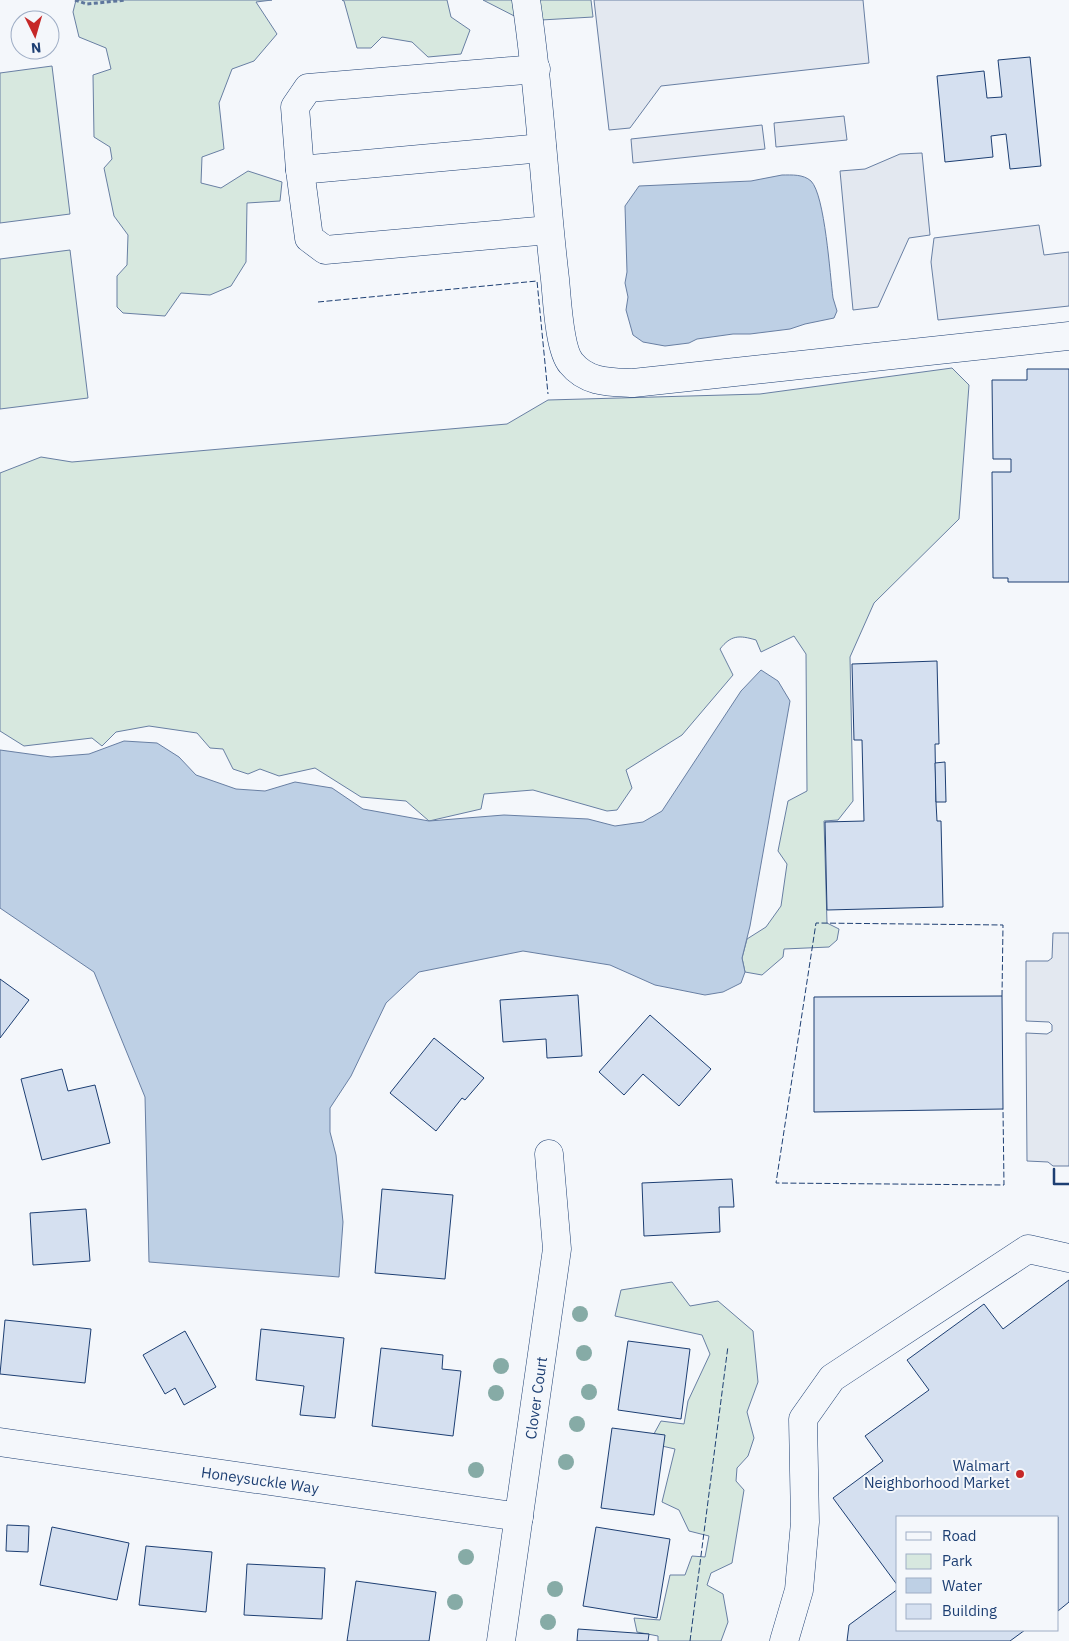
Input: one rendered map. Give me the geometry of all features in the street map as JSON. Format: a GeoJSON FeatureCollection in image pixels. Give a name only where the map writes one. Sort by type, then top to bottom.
{"type":"FeatureCollection","features":[{"type":"Feature","properties":{"kind":"street"},"geometry":{"type":"LineString","coordinates":[[526,0],[536,68],[549,230],[560,322],[570,362],[584,375],[602,382],[633,383],[1069,336]]}},
{"type":"Feature","properties":{"kind":"street"},"geometry":{"type":"LineString","coordinates":[[536,68],[308,88],[296,107],[300,170],[309,238],[325,250],[549,230]]}},
{"type":"Feature","properties":{"kind":"street"},"geometry":{"type":"LineString","coordinates":[[300,170],[542,148]]}},
{"type":"Feature","properties":{"kind":"street","name":"Clover Court"},"geometry":{"type":"LineString","coordinates":[[501,1641],[557,1248],[548,1154]]}},
{"type":"Feature","properties":{"kind":"street"},"geometry":{"type":"LineString","coordinates":[[784,1641],[799,1590],[806,1522],[803,1419],[832,1378],[1028,1249],[1069,1258]]}},
{"type":"Feature","properties":{"kind":"street","name":"Honeysuckle Way"},"geometry":{"type":"LineString","coordinates":[[0,1442],[519,1517]]}},
{"type":"Feature","properties":{"kind":"path"},"geometry":{"type":"LineString","coordinates":[[75,0],[87,4],[126,0]]}},
{"type":"Feature","properties":{"kind":"green space"},"geometry":{"type":"Polygon","coordinates":[[[76,0],[272,0],[256,2],[277,34],[254,61],[232,69],[219,103],[224,149],[202,157],[201,183],[221,188],[248,171],[282,182],[280,201],[247,203],[246,262],[231,286],[210,295],[181,293],[165,316],[123,313],[117,307],[117,276],[127,265],[128,235],[114,216],[104,168],[112,159],[110,147],[94,137],[93,75],[111,69],[106,48],[79,37],[73,12],[76,0]]]}},
{"type":"Feature","properties":{"kind":"green space"},"geometry":{"type":"Polygon","coordinates":[[[342,0],[447,0],[451,17],[470,30],[461,54],[428,57],[412,42],[382,37],[371,48],[357,48],[344,1],[342,0]]]}},
{"type":"Feature","properties":{"kind":"green space"},"geometry":{"type":"Polygon","coordinates":[[[483,0],[591,0],[593,17],[524,21],[483,0]]]}},
{"type":"Feature","properties":{"kind":"green space"},"geometry":{"type":"Polygon","coordinates":[[[52,66],[70,214],[0,223],[0,73],[52,66]]]}},
{"type":"Feature","properties":{"kind":"green space"},"geometry":{"type":"Polygon","coordinates":[[[70,250],[88,398],[0,409],[0,259],[70,250]]]}},
{"type":"Feature","properties":{"kind":"green space"},"geometry":{"type":"Polygon","coordinates":[[[952,368],[969,385],[959,519],[874,603],[850,657],[853,801],[838,820],[824,821],[827,923],[839,929],[837,940],[829,947],[784,949],[783,957],[762,975],[745,972],[742,958],[747,939],[766,927],[781,906],[787,864],[778,851],[788,801],[807,791],[806,654],[794,636],[761,652],[756,640],[750,638],[736,637],[724,644],[720,649],[733,675],[682,735],[626,770],[632,788],[617,810],[607,811],[533,790],[484,794],[481,809],[429,821],[406,801],[361,797],[315,768],[279,776],[260,769],[248,774],[233,769],[223,749],[210,748],[197,733],[149,726],[116,732],[102,746],[92,738],[24,746],[0,731],[0,473],[41,457],[72,462],[507,424],[548,400],[760,394],[952,368]]]}},
{"type":"Feature","properties":{"kind":"green space"},"geometry":{"type":"Polygon","coordinates":[[[672,1282],[690,1306],[718,1301],[753,1331],[758,1382],[747,1412],[754,1438],[748,1456],[737,1468],[736,1481],[744,1490],[732,1563],[711,1573],[707,1585],[723,1594],[728,1622],[721,1641],[658,1641],[658,1636],[637,1632],[634,1618],[660,1620],[670,1575],[685,1575],[692,1556],[705,1557],[709,1536],[689,1531],[679,1510],[662,1502],[675,1449],[649,1443],[661,1421],[684,1424],[688,1401],[710,1354],[702,1335],[615,1316],[621,1290],[672,1282]]]}},
{"type":"Feature","properties":{"kind":"shaded area"},"geometry":{"type":"Polygon","coordinates":[[[594,0],[863,0],[869,63],[661,86],[630,128],[609,130],[594,0]]]}},
{"type":"Feature","properties":{"kind":"shaded area"},"geometry":{"type":"Polygon","coordinates":[[[844,116],[847,140],[776,147],[774,123],[844,116]]]}},
{"type":"Feature","properties":{"kind":"shaded area"},"geometry":{"type":"Polygon","coordinates":[[[762,125],[765,149],[633,163],[631,139],[762,125]]]}},
{"type":"Feature","properties":{"kind":"shaded area"},"geometry":{"type":"Polygon","coordinates":[[[922,153],[930,235],[909,238],[878,307],[853,310],[840,171],[865,169],[900,154],[922,153]]]}},
{"type":"Feature","properties":{"kind":"shaded area"},"geometry":{"type":"Polygon","coordinates":[[[1039,225],[1044,255],[1069,252],[1069,306],[938,320],[931,262],[934,238],[1039,225]]]}},
{"type":"Feature","properties":{"kind":"shaded area"},"geometry":{"type":"Polygon","coordinates":[[[1053,933],[1069,933],[1069,1166],[1053,1166],[1048,1162],[1027,1161],[1026,1033],[1047,1034],[1052,1031],[1052,1025],[1049,1022],[1026,1021],[1026,961],[1048,961],[1052,958],[1053,933]]]}},
{"type":"Feature","properties":{"kind":"water"},"geometry":{"type":"Polygon","coordinates":[[[782,175],[804,177],[811,181],[816,189],[823,218],[833,298],[837,311],[834,318],[790,329],[733,334],[665,346],[643,342],[633,335],[626,310],[628,297],[625,283],[627,272],[625,206],[639,186],[751,181],[782,175]]]}},
{"type":"Feature","properties":{"kind":"water"},"geometry":{"type":"Polygon","coordinates":[[[761,670],[778,681],[790,701],[750,926],[742,958],[745,972],[741,983],[723,992],[705,995],[655,985],[610,965],[523,951],[419,972],[386,1003],[351,1076],[330,1108],[330,1132],[336,1155],[343,1222],[339,1277],[149,1262],[145,1097],[94,972],[0,908],[0,750],[51,757],[89,754],[124,741],[157,743],[179,757],[196,775],[236,789],[265,791],[295,782],[332,788],[363,809],[429,821],[504,815],[588,819],[615,826],[643,822],[662,811],[741,691],[761,670]]]}},
{"type":"Feature","properties":{"kind":"building"},"geometry":{"type":"Polygon","coordinates":[[[1030,57],[1041,166],[1010,169],[1006,134],[991,136],[993,157],[945,162],[937,76],[984,71],[987,98],[1002,97],[998,60],[1030,57]]]}},
{"type":"Feature","properties":{"kind":"building"},"geometry":{"type":"Polygon","coordinates":[[[1027,369],[1069,369],[1069,582],[1008,582],[1008,578],[993,578],[992,472],[1011,472],[1011,459],[993,459],[992,380],[1027,380],[1027,369]]]}},
{"type":"Feature","properties":{"kind":"building"},"geometry":{"type":"Polygon","coordinates":[[[937,661],[939,744],[935,744],[936,802],[937,821],[941,821],[943,907],[827,910],[825,822],[864,821],[862,740],[854,740],[852,664],[937,661]]]}},
{"type":"Feature","properties":{"kind":"building"},"geometry":{"type":"Polygon","coordinates":[[[945,762],[946,802],[936,802],[935,763],[945,762]]]}},
{"type":"Feature","properties":{"kind":"building"},"geometry":{"type":"Polygon","coordinates":[[[0,979],[29,1000],[0,1038],[0,979]]]}},
{"type":"Feature","properties":{"kind":"building"},"geometry":{"type":"Polygon","coordinates":[[[578,995],[582,1056],[547,1058],[546,1039],[503,1042],[500,1000],[578,995]]]}},
{"type":"Feature","properties":{"kind":"building"},"geometry":{"type":"Polygon","coordinates":[[[1002,996],[1003,1109],[814,1112],[814,997],[1002,996]]]}},
{"type":"Feature","properties":{"kind":"building"},"geometry":{"type":"Polygon","coordinates":[[[650,1015],[711,1069],[679,1106],[643,1074],[624,1095],[599,1072],[650,1015]]]}},
{"type":"Feature","properties":{"kind":"building"},"geometry":{"type":"Polygon","coordinates":[[[434,1038],[484,1078],[465,1100],[462,1098],[436,1131],[390,1093],[434,1038]]]}},
{"type":"Feature","properties":{"kind":"building"},"geometry":{"type":"Polygon","coordinates":[[[62,1069],[68,1091],[95,1085],[110,1143],[42,1160],[21,1079],[62,1069]]]}},
{"type":"Feature","properties":{"kind":"building"},"geometry":{"type":"Polygon","coordinates":[[[732,1179],[734,1207],[719,1207],[720,1232],[644,1236],[642,1183],[732,1179]]]}},
{"type":"Feature","properties":{"kind":"building"},"geometry":{"type":"Polygon","coordinates":[[[382,1189],[453,1195],[445,1279],[375,1273],[382,1189]]]}},
{"type":"Feature","properties":{"kind":"building"},"geometry":{"type":"Polygon","coordinates":[[[86,1209],[90,1261],[33,1265],[30,1213],[86,1209]]]}},
{"type":"Feature","properties":{"kind":"building"},"geometry":{"type":"Polygon","coordinates":[[[1069,1280],[1069,1602],[1059,1610],[1059,1516],[896,1516],[896,1583],[833,1498],[883,1461],[865,1436],[929,1390],[907,1360],[984,1304],[1003,1329],[1069,1280]]]}},
{"type":"Feature","properties":{"kind":"building"},"geometry":{"type":"Polygon","coordinates":[[[5,1320],[91,1329],[85,1383],[0,1374],[5,1320]]]}},
{"type":"Feature","properties":{"kind":"building"},"geometry":{"type":"Polygon","coordinates":[[[261,1329],[344,1338],[335,1418],[300,1415],[304,1386],[256,1380],[261,1329]]]}},
{"type":"Feature","properties":{"kind":"building"},"geometry":{"type":"Polygon","coordinates":[[[185,1331],[216,1387],[184,1405],[175,1388],[165,1394],[143,1355],[185,1331]]]}},
{"type":"Feature","properties":{"kind":"building"},"geometry":{"type":"Polygon","coordinates":[[[628,1341],[690,1349],[681,1419],[618,1410],[628,1341]]]}},
{"type":"Feature","properties":{"kind":"building"},"geometry":{"type":"Polygon","coordinates":[[[381,1348],[443,1355],[442,1369],[461,1371],[453,1436],[372,1426],[381,1348]]]}},
{"type":"Feature","properties":{"kind":"building"},"geometry":{"type":"Polygon","coordinates":[[[612,1428],[665,1435],[654,1515],[601,1508],[612,1428]]]}},
{"type":"Feature","properties":{"kind":"building"},"geometry":{"type":"Polygon","coordinates":[[[7,1525],[29,1526],[28,1552],[6,1551],[7,1525]]]}},
{"type":"Feature","properties":{"kind":"building"},"geometry":{"type":"Polygon","coordinates":[[[52,1527],[129,1543],[117,1600],[40,1585],[52,1527]]]}},
{"type":"Feature","properties":{"kind":"building"},"geometry":{"type":"Polygon","coordinates":[[[596,1527],[670,1539],[657,1618],[583,1606],[596,1527]]]}},
{"type":"Feature","properties":{"kind":"building"},"geometry":{"type":"Polygon","coordinates":[[[146,1546],[212,1552],[206,1612],[139,1605],[146,1546]]]}},
{"type":"Feature","properties":{"kind":"building"},"geometry":{"type":"Polygon","coordinates":[[[247,1564],[325,1568],[322,1619],[244,1615],[247,1564]]]}},
{"type":"Feature","properties":{"kind":"building"},"geometry":{"type":"Polygon","coordinates":[[[356,1581],[436,1592],[429,1641],[347,1641],[356,1581]]]}},
{"type":"Feature","properties":{"kind":"building"},"geometry":{"type":"Polygon","coordinates":[[[896,1590],[896,1631],[1024,1631],[1010,1641],[847,1641],[849,1625],[896,1590]]]}},
{"type":"Feature","properties":{"kind":"building"},"geometry":{"type":"Polygon","coordinates":[[[578,1629],[649,1634],[648,1641],[577,1641],[578,1629]]]}},
{"type":"Feature","properties":{"kind":"fence"},"geometry":{"type":"LineString","coordinates":[[318,302],[537,281],[548,394]]}},
{"type":"Feature","properties":{"kind":"fence"},"geometry":{"type":"LineString","coordinates":[[1002,996],[1003,925],[816,923],[776,1183],[1004,1185],[1003,1109]]}},
{"type":"Feature","properties":{"kind":"fence"},"geometry":{"type":"LineString","coordinates":[[690,1641],[728,1346]]}},
{"type":"Feature","properties":{"kind":"wall"},"geometry":{"type":"LineString","coordinates":[[1054,1169],[1054,1184],[1069,1184]]}},
{"type":"Feature","properties":{"kind":"place","name":"Walmart Neighborhood Market"},"geometry":{"type":"Point","coordinates":[1020,1474]}}]}
